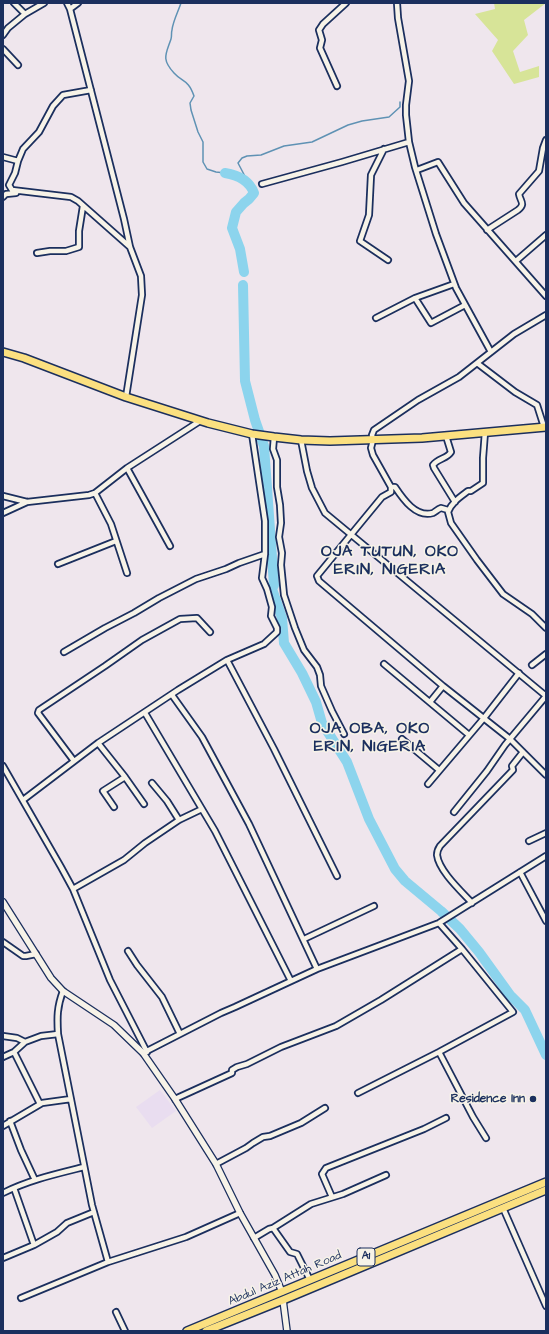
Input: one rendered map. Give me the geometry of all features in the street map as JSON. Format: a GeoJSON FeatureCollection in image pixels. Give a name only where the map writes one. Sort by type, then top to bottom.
{"type":"FeatureCollection","features":[{"type":"Feature","properties":{"kind":"main road"},"geometry":{"type":"LineString","coordinates":[[3,352],[24,358],[126,397],[200,421],[254,435],[274,438],[301,440],[373,440],[422,438],[545,427]]}},
{"type":"Feature","properties":{"kind":"main road","name":"Abdul Aziz Attah Road"},"geometry":{"type":"LineString","coordinates":[[186,1331],[546,1182]]}},
{"type":"Feature","properties":{"kind":"main road","name":"Abdul Aziz Attah Road"},"geometry":{"type":"LineString","coordinates":[[206,1331],[546,1190]]}},
{"type":"Feature","properties":{"kind":"street"},"geometry":{"type":"LineString","coordinates":[[14,3],[25,14]]}},
{"type":"Feature","properties":{"kind":"street"},"geometry":{"type":"LineString","coordinates":[[3,35],[8,28],[25,14],[44,3]]}},
{"type":"Feature","properties":{"kind":"street"},"geometry":{"type":"LineString","coordinates":[[67,3],[70,9],[91,90],[130,247],[141,276],[142,295],[126,397]]}},
{"type":"Feature","properties":{"kind":"street"},"geometry":{"type":"LineString","coordinates":[[70,9],[78,3]]}},
{"type":"Feature","properties":{"kind":"street"},"geometry":{"type":"LineString","coordinates":[[337,86],[320,48],[322,42],[319,30],[323,24],[346,3]]}},
{"type":"Feature","properties":{"kind":"street"},"geometry":{"type":"LineString","coordinates":[[396,3],[409,81],[406,110],[409,142],[416,170],[436,234],[454,284],[490,352]]}},
{"type":"Feature","properties":{"kind":"street"},"geometry":{"type":"LineString","coordinates":[[3,49],[18,65]]}},
{"type":"Feature","properties":{"kind":"street"},"geometry":{"type":"LineString","coordinates":[[91,90],[63,95],[59,99],[53,106],[39,132],[23,149],[18,160],[15,173],[9,185],[12,190],[71,197],[78,201],[130,247]]}},
{"type":"Feature","properties":{"kind":"street"},"geometry":{"type":"LineString","coordinates":[[487,230],[522,206],[523,202],[519,194],[539,171],[546,140]]}},
{"type":"Feature","properties":{"kind":"street"},"geometry":{"type":"LineString","coordinates":[[262,184],[409,142]]}},
{"type":"Feature","properties":{"kind":"street"},"geometry":{"type":"LineString","coordinates":[[384,149],[371,175],[369,215],[360,242],[388,260]]}},
{"type":"Feature","properties":{"kind":"street"},"geometry":{"type":"LineString","coordinates":[[3,157],[18,160]]}},
{"type":"Feature","properties":{"kind":"street"},"geometry":{"type":"LineString","coordinates":[[416,170],[438,162],[464,203],[546,296]]}},
{"type":"Feature","properties":{"kind":"street"},"geometry":{"type":"LineString","coordinates":[[3,197],[6,194],[25,192]]}},
{"type":"Feature","properties":{"kind":"street"},"geometry":{"type":"LineString","coordinates":[[37,253],[66,251],[79,248],[79,231],[83,206]]}},
{"type":"Feature","properties":{"kind":"street"},"geometry":{"type":"LineString","coordinates":[[516,261],[546,235]]}},
{"type":"Feature","properties":{"kind":"street"},"geometry":{"type":"LineString","coordinates":[[376,318],[415,298],[454,284]]}},
{"type":"Feature","properties":{"kind":"street"},"geometry":{"type":"LineString","coordinates":[[415,298],[432,322],[465,305]]}},
{"type":"Feature","properties":{"kind":"street"},"geometry":{"type":"LineString","coordinates":[[546,315],[514,334],[459,377],[418,400],[386,420],[374,430],[371,448],[373,455],[391,487],[391,492],[382,497],[317,576],[319,581],[443,686],[510,740],[546,775]]}},
{"type":"Feature","properties":{"kind":"street"},"geometry":{"type":"LineString","coordinates":[[477,363],[515,392],[537,405],[545,427]]}},
{"type":"Feature","properties":{"kind":"street"},"geometry":{"type":"LineString","coordinates":[[3,513],[28,502],[95,493],[127,468],[200,421]]}},
{"type":"Feature","properties":{"kind":"street"},"geometry":{"type":"LineString","coordinates":[[485,432],[483,483],[471,491],[468,491],[450,505],[448,512],[452,523],[477,560],[503,594],[532,614],[546,628]]}},
{"type":"Feature","properties":{"kind":"street"},"geometry":{"type":"LineString","coordinates":[[23,800],[98,743],[227,660],[264,644],[278,630],[272,618],[272,607],[262,578],[265,554],[264,521],[254,435]]}},
{"type":"Feature","properties":{"kind":"street"},"geometry":{"type":"LineString","coordinates":[[446,436],[451,452],[433,465],[437,475],[455,502]]}},
{"type":"Feature","properties":{"kind":"street"},"geometry":{"type":"LineString","coordinates":[[274,438],[273,448],[277,460],[280,505],[281,523],[279,537],[282,554],[281,565],[284,595],[304,650],[317,667],[320,675],[321,686],[344,734]]}},
{"type":"Feature","properties":{"kind":"street"},"geometry":{"type":"LineString","coordinates":[[301,440],[312,488],[325,513],[546,696],[454,812]]}},
{"type":"Feature","properties":{"kind":"street"},"geometry":{"type":"LineString","coordinates":[[127,468],[170,546]]}},
{"type":"Feature","properties":{"kind":"street"},"geometry":{"type":"LineString","coordinates":[[391,487],[395,487],[407,504],[422,513],[433,513],[441,508],[448,510]]}},
{"type":"Feature","properties":{"kind":"street"},"geometry":{"type":"LineString","coordinates":[[95,493],[111,524],[127,573]]}},
{"type":"Feature","properties":{"kind":"street"},"geometry":{"type":"LineString","coordinates":[[3,496],[28,502]]}},
{"type":"Feature","properties":{"kind":"street"},"geometry":{"type":"LineString","coordinates":[[58,564],[116,541]]}},
{"type":"Feature","properties":{"kind":"street"},"geometry":{"type":"LineString","coordinates":[[64,652],[159,598],[196,579],[265,554]]}},
{"type":"Feature","properties":{"kind":"street"},"geometry":{"type":"LineString","coordinates":[[74,761],[38,713],[39,710],[142,640],[180,619],[197,618],[210,632]]}},
{"type":"Feature","properties":{"kind":"street"},"geometry":{"type":"LineString","coordinates":[[532,665],[546,654]]}},
{"type":"Feature","properties":{"kind":"street"},"geometry":{"type":"LineString","coordinates":[[227,660],[274,749],[337,876]]}},
{"type":"Feature","properties":{"kind":"street"},"geometry":{"type":"LineString","coordinates":[[384,664],[469,735]]}},
{"type":"Feature","properties":{"kind":"street"},"geometry":{"type":"LineString","coordinates":[[428,784],[484,718],[519,673]]}},
{"type":"Feature","properties":{"kind":"street"},"geometry":{"type":"LineString","coordinates":[[430,702],[443,686]]}},
{"type":"Feature","properties":{"kind":"street"},"geometry":{"type":"LineString","coordinates":[[172,695],[210,750],[249,824],[317,969]]}},
{"type":"Feature","properties":{"kind":"street"},"geometry":{"type":"LineString","coordinates":[[144,713],[215,831],[291,981]]}},
{"type":"Feature","properties":{"kind":"street"},"geometry":{"type":"LineString","coordinates":[[402,739],[439,770]]}},
{"type":"Feature","properties":{"kind":"street"},"geometry":{"type":"LineString","coordinates":[[98,743],[144,804]]}},
{"type":"Feature","properties":{"kind":"street"},"geometry":{"type":"LineString","coordinates":[[472,903],[443,870],[436,853],[440,846],[513,770],[512,766],[523,752]]}},
{"type":"Feature","properties":{"kind":"street"},"geometry":{"type":"LineString","coordinates":[[3,766],[72,889],[110,980],[145,1053],[216,1164],[282,1292]]}},
{"type":"Feature","properties":{"kind":"street"},"geometry":{"type":"LineString","coordinates":[[114,807],[103,791],[125,777]]}},
{"type":"Feature","properties":{"kind":"street"},"geometry":{"type":"LineString","coordinates":[[152,783],[167,801],[179,820]]}},
{"type":"Feature","properties":{"kind":"street"},"geometry":{"type":"LineString","coordinates":[[72,889],[134,854],[145,843],[179,820],[202,810]]}},
{"type":"Feature","properties":{"kind":"street"},"geometry":{"type":"LineString","coordinates":[[529,841],[546,832]]}},
{"type":"Feature","properties":{"kind":"street"},"geometry":{"type":"LineString","coordinates":[[145,1053],[221,1013],[235,1008],[317,969],[441,922],[546,856]]}},
{"type":"Feature","properties":{"kind":"street"},"geometry":{"type":"LineString","coordinates":[[520,872],[546,921]]}},
{"type":"Feature","properties":{"kind":"street"},"geometry":{"type":"LineString","coordinates":[[3,902],[51,978],[64,991],[114,1025],[145,1053]]}},
{"type":"Feature","properties":{"kind":"street"},"geometry":{"type":"LineString","coordinates":[[304,939],[374,906]]}},
{"type":"Feature","properties":{"kind":"street"},"geometry":{"type":"LineString","coordinates":[[358,1093],[440,1052],[514,1012],[441,922]]}},
{"type":"Feature","properties":{"kind":"street"},"geometry":{"type":"LineString","coordinates":[[3,942],[23,956],[36,954]]}},
{"type":"Feature","properties":{"kind":"street"},"geometry":{"type":"LineString","coordinates":[[175,1099],[232,1072],[232,1070],[237,1067],[247,1064],[281,1047],[336,1026],[381,1000],[462,949]]}},
{"type":"Feature","properties":{"kind":"street"},"geometry":{"type":"LineString","coordinates":[[128,951],[162,997],[180,1034]]}},
{"type":"Feature","properties":{"kind":"street"},"geometry":{"type":"LineString","coordinates":[[64,991],[58,1003],[58,1034],[84,1167],[94,1212],[108,1262]]}},
{"type":"Feature","properties":{"kind":"street"},"geometry":{"type":"LineString","coordinates":[[3,1057],[14,1052],[25,1042],[41,1036],[58,1034]]}},
{"type":"Feature","properties":{"kind":"street"},"geometry":{"type":"LineString","coordinates":[[3,1036],[17,1038],[25,1042]]}},
{"type":"Feature","properties":{"kind":"street"},"geometry":{"type":"LineString","coordinates":[[14,1052],[40,1104]]}},
{"type":"Feature","properties":{"kind":"street"},"geometry":{"type":"LineString","coordinates":[[440,1052],[473,1117],[486,1138]]}},
{"type":"Feature","properties":{"kind":"street"},"geometry":{"type":"LineString","coordinates":[[3,1126],[40,1104],[71,1099]]}},
{"type":"Feature","properties":{"kind":"street"},"geometry":{"type":"LineString","coordinates":[[216,1164],[263,1137],[270,1136],[300,1123],[325,1108]]}},
{"type":"Feature","properties":{"kind":"street"},"geometry":{"type":"LineString","coordinates":[[332,1197],[322,1174],[326,1168],[424,1130],[446,1118]]}},
{"type":"Feature","properties":{"kind":"street"},"geometry":{"type":"LineString","coordinates":[[10,1121],[35,1180]]}},
{"type":"Feature","properties":{"kind":"street"},"geometry":{"type":"LineString","coordinates":[[3,1193],[53,1174],[84,1167]]}},
{"type":"Feature","properties":{"kind":"street"},"geometry":{"type":"LineString","coordinates":[[254,1238],[311,1204],[343,1194],[386,1175]]}},
{"type":"Feature","properties":{"kind":"street"},"geometry":{"type":"LineString","coordinates":[[14,1188],[34,1245]]}},
{"type":"Feature","properties":{"kind":"street"},"geometry":{"type":"LineString","coordinates":[[503,1208],[546,1306]]}},
{"type":"Feature","properties":{"kind":"street"},"geometry":{"type":"LineString","coordinates":[[3,1258],[34,1245],[57,1232],[67,1223],[94,1212]]}},
{"type":"Feature","properties":{"kind":"street"},"geometry":{"type":"LineString","coordinates":[[21,1298],[108,1262],[186,1237],[240,1213]]}},
{"type":"Feature","properties":{"kind":"street"},"geometry":{"type":"LineString","coordinates":[[273,1228],[290,1252],[297,1254],[310,1280]]}},
{"type":"Feature","properties":{"kind":"street"},"geometry":{"type":"LineString","coordinates":[[283,1300],[287,1331]]}},
{"type":"Feature","properties":{"kind":"street"},"geometry":{"type":"LineString","coordinates":[[116,1312],[125,1331]]}},
{"type":"Feature","properties":{"kind":"shaded area"},"geometry":{"type":"Polygon","coordinates":[[[160,1090],[176,1111],[152,1128],[136,1107],[160,1090]]]}},
{"type":"Feature","properties":{"kind":"green space"},"geometry":{"type":"Polygon","coordinates":[[[494,3],[546,3],[524,20],[528,35],[513,51],[520,72],[539,66],[539,77],[514,84],[492,51],[498,40],[475,14],[495,9],[494,3]]]}},
{"type":"Feature","properties":{"kind":"waterway"},"geometry":{"type":"LineString","coordinates":[[181,3],[173,23],[171,38],[166,53],[167,64],[174,73],[190,87],[194,96],[190,103],[198,132],[203,142],[203,162],[207,169],[225,173]]}},
{"type":"Feature","properties":{"kind":"waterway"},"geometry":{"type":"LineString","coordinates":[[249,184],[238,163],[242,158],[261,155],[284,146],[312,142],[348,125],[362,121],[389,117],[400,107],[400,102]]}},
{"type":"Feature","properties":{"kind":"waterway"},"geometry":{"type":"LineString","coordinates":[[225,173],[234,175],[246,181],[254,193],[236,212],[232,228],[240,249],[244,272]]}},
{"type":"Feature","properties":{"kind":"waterway"},"geometry":{"type":"LineString","coordinates":[[243,285],[245,381],[255,420],[264,446],[274,585],[272,589],[282,618],[284,643],[302,673],[316,702],[322,723],[347,762],[369,819],[395,869],[405,881],[460,929],[479,952],[510,995],[525,1010],[546,1055]]}},
{"type":"Feature","properties":{"kind":"place","name":"Residence Inn"},"geometry":{"type":"Point","coordinates":[533,1099]}},
{"type":"Feature","properties":{"kind":"district","name":"OJA TUTUN, OKO ERIN, NIGERIA"},"geometry":{"type":"Point","coordinates":[390,562]}},
{"type":"Feature","properties":{"kind":"district","name":"OJA OBA, OKO ERIN, NIGERIA"},"geometry":{"type":"Point","coordinates":[370,739]}}]}
